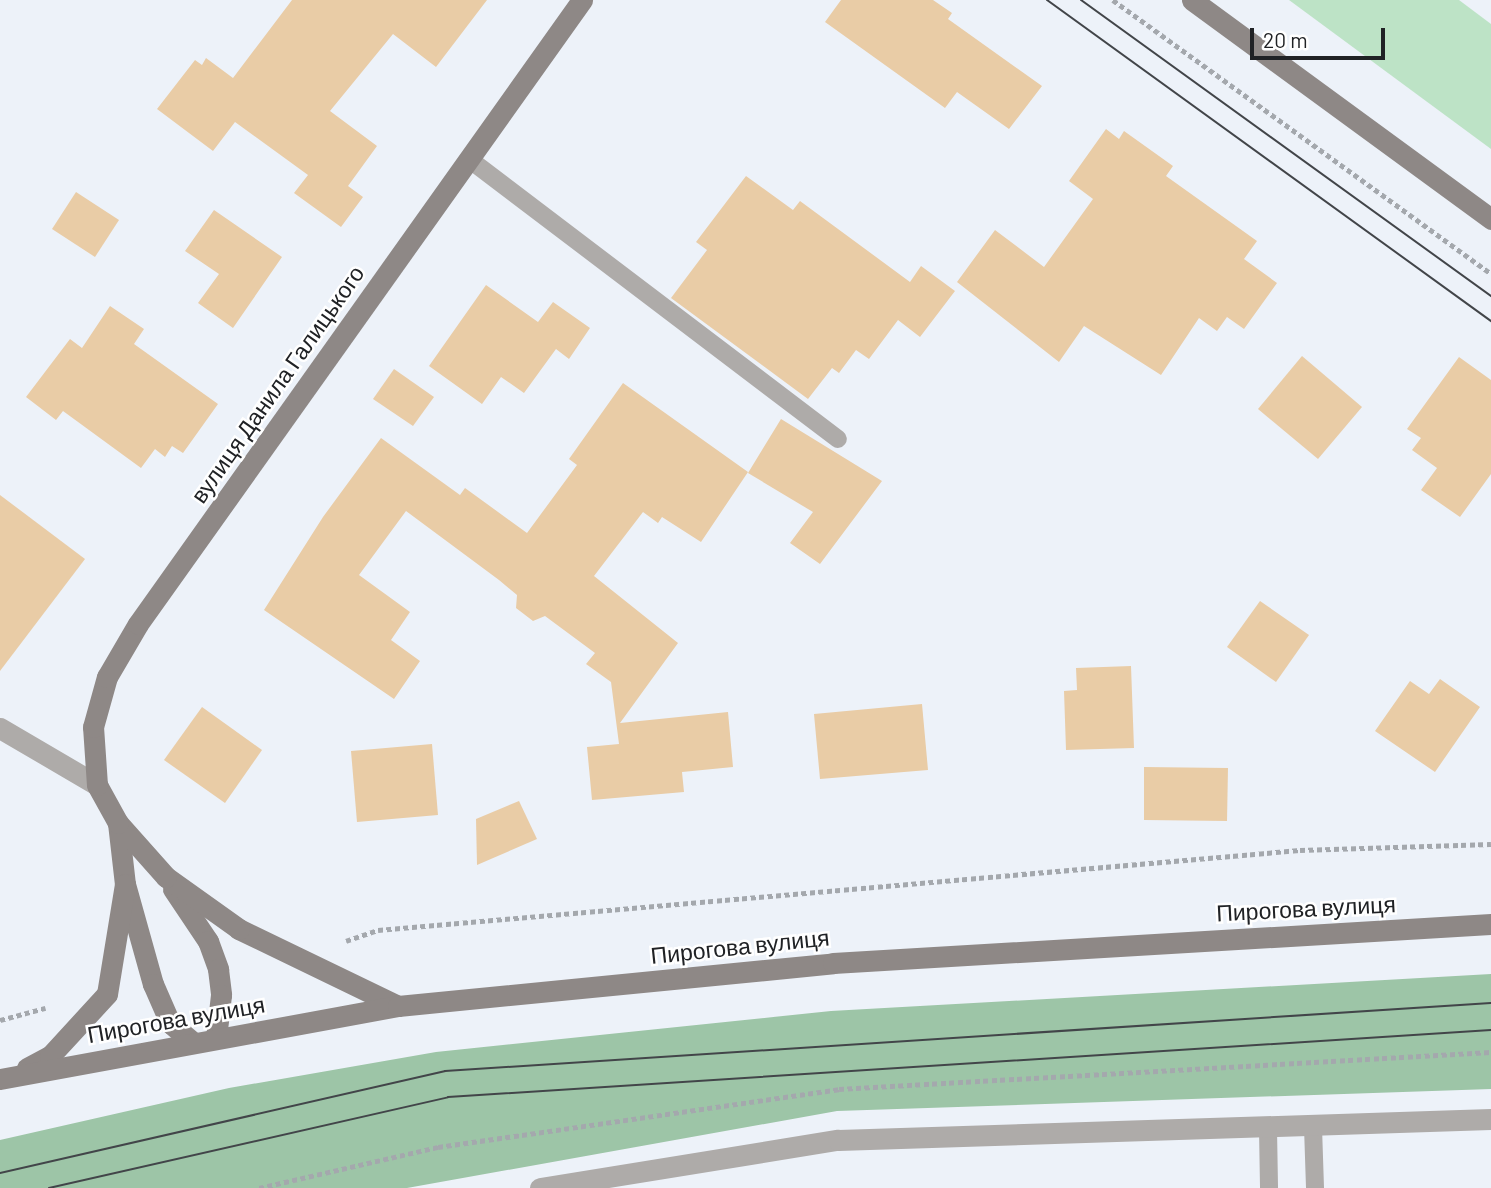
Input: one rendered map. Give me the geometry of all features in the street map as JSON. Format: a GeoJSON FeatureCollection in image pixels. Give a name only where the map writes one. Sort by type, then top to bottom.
{"type":"FeatureCollection","features":[{"type":"Feature","properties":{"kind":"main road","name":"вулиця Данила Галицького"},"geometry":{"type":"LineString","coordinates":[[398,1006],[239,929],[166,877],[118,823],[97,785],[93,727],[114,666],[138,625],[582,0]]}},
{"type":"Feature","properties":{"kind":"main road"},"geometry":{"type":"LineString","coordinates":[[1192,0],[1491,219]]}},
{"type":"Feature","properties":{"kind":"main road","name":"вулиця Данила Галицького"},"geometry":{"type":"LineString","coordinates":[[118,823],[125,884],[167,1016],[193,1042]]}},
{"type":"Feature","properties":{"kind":"main road"},"geometry":{"type":"LineString","coordinates":[[166,877],[208,941],[218,969],[221,995],[216,1038]]}},
{"type":"Feature","properties":{"kind":"main road"},"geometry":{"type":"LineString","coordinates":[[4,1078],[50,1056],[107,994],[125,884]]}},
{"type":"Feature","properties":{"kind":"main road","name":"Пирогова вулиця"},"geometry":{"type":"LineString","coordinates":[[4,1078],[398,1006],[833,962],[1491,924]]}},
{"type":"Feature","properties":{"kind":"street"},"geometry":{"type":"LineString","coordinates":[[0,728],[97,785]]}},
{"type":"Feature","properties":{"kind":"street"},"geometry":{"type":"LineString","coordinates":[[540,1188],[838,1140],[1268,1129],[1491,1119]]}},
{"type":"Feature","properties":{"kind":"lane"},"geometry":{"type":"LineString","coordinates":[[469,159],[838,439]]}},
{"type":"Feature","properties":{"kind":"lane"},"geometry":{"type":"LineString","coordinates":[[1313,1127],[1315,1188]]}},
{"type":"Feature","properties":{"kind":"lane"},"geometry":{"type":"LineString","coordinates":[[1268,1129],[1269,1188]]}},
{"type":"Feature","properties":{"kind":"path"},"geometry":{"type":"LineString","coordinates":[[1113,0],[1491,274]]}},
{"type":"Feature","properties":{"kind":"path"},"geometry":{"type":"LineString","coordinates":[[346,941],[378,930],[1273,852],[1491,845]]}},
{"type":"Feature","properties":{"kind":"path"},"geometry":{"type":"LineString","coordinates":[[0,1020],[49,1007]]}},
{"type":"Feature","properties":{"kind":"path"},"geometry":{"type":"LineString","coordinates":[[260,1188],[438,1147],[839,1089],[1491,1052]]}},
{"type":"Feature","properties":{"kind":"green space"},"geometry":{"type":"Polygon","coordinates":[[[1289,0],[1459,0],[1491,24],[1491,149],[1289,0]]]}},
{"type":"Feature","properties":{"kind":"green space"},"geometry":{"type":"Polygon","coordinates":[[[1491,974],[1491,1089],[837,1111],[407,1188],[0,1188],[0,1140],[229,1088],[436,1052],[831,1011],[1491,974]]]}},
{"type":"Feature","properties":{"kind":"building"},"geometry":{"type":"Polygon","coordinates":[[[292,0],[487,0],[436,67],[393,34],[330,111],[377,146],[348,186],[363,197],[341,227],[294,193],[308,175],[235,122],[213,151],[157,109],[195,60],[202,65],[206,58],[233,78],[292,0]]]}},
{"type":"Feature","properties":{"kind":"building"},"geometry":{"type":"Polygon","coordinates":[[[841,0],[933,0],[952,13],[948,19],[1042,86],[1009,129],[957,92],[945,108],[825,22],[841,0]]]}},
{"type":"Feature","properties":{"kind":"building"},"geometry":{"type":"Polygon","coordinates":[[[1106,129],[1119,139],[1124,131],[1173,166],[1166,176],[1257,241],[1244,259],[1277,283],[1244,329],[1227,317],[1217,331],[1199,318],[1161,375],[1084,326],[1059,362],[957,282],[995,230],[1044,267],[1093,199],[1069,181],[1106,129]]]}},
{"type":"Feature","properties":{"kind":"building"},"geometry":{"type":"Polygon","coordinates":[[[746,176],[793,210],[800,201],[910,282],[921,266],[955,291],[920,337],[898,320],[869,359],[856,350],[839,373],[832,368],[808,399],[671,298],[707,250],[696,242],[746,176]]]}},
{"type":"Feature","properties":{"kind":"building"},"geometry":{"type":"Polygon","coordinates":[[[76,192],[119,220],[95,257],[52,229],[76,192]]]}},
{"type":"Feature","properties":{"kind":"building"},"geometry":{"type":"Polygon","coordinates":[[[214,210],[282,257],[233,328],[198,303],[219,274],[185,251],[214,210]]]}},
{"type":"Feature","properties":{"kind":"building"},"geometry":{"type":"Polygon","coordinates":[[[486,285],[538,322],[553,302],[590,328],[569,359],[556,349],[524,393],[501,377],[482,404],[429,366],[486,285]]]}},
{"type":"Feature","properties":{"kind":"building"},"geometry":{"type":"Polygon","coordinates":[[[110,306],[144,329],[134,344],[218,404],[183,453],[172,446],[165,457],[155,449],[141,468],[63,411],[56,420],[26,397],[70,339],[82,348],[110,306]]]}},
{"type":"Feature","properties":{"kind":"building"},"geometry":{"type":"Polygon","coordinates":[[[1302,356],[1362,407],[1318,459],[1258,409],[1302,356]]]}},
{"type":"Feature","properties":{"kind":"building"},"geometry":{"type":"Polygon","coordinates":[[[1459,357],[1491,380],[1491,474],[1460,517],[1421,490],[1437,468],[1412,450],[1421,438],[1407,429],[1459,357]]]}},
{"type":"Feature","properties":{"kind":"building"},"geometry":{"type":"Polygon","coordinates":[[[394,369],[434,397],[413,426],[373,399],[394,369]]]}},
{"type":"Feature","properties":{"kind":"building"},"geometry":{"type":"Polygon","coordinates":[[[623,383],[748,472],[701,542],[662,517],[658,523],[643,512],[594,576],[678,643],[620,723],[728,712],[733,767],[682,772],[684,792],[592,800],[587,747],[619,744],[611,682],[586,664],[595,653],[545,616],[533,621],[516,608],[517,595],[406,511],[359,575],[410,612],[391,640],[420,661],[394,699],[264,610],[323,517],[381,438],[460,495],[465,488],[527,533],[577,465],[569,459],[623,383]]]}},
{"type":"Feature","properties":{"kind":"building"},"geometry":{"type":"Polygon","coordinates":[[[781,419],[882,481],[820,564],[790,543],[813,512],[748,473],[781,419]]]}},
{"type":"Feature","properties":{"kind":"building"},"geometry":{"type":"Polygon","coordinates":[[[0,495],[85,559],[0,671],[0,495]]]}},
{"type":"Feature","properties":{"kind":"building"},"geometry":{"type":"Polygon","coordinates":[[[1260,601],[1309,635],[1276,682],[1227,647],[1260,601]]]}},
{"type":"Feature","properties":{"kind":"building"},"geometry":{"type":"Polygon","coordinates":[[[1131,666],[1134,748],[1066,750],[1064,691],[1077,690],[1076,668],[1131,666]]]}},
{"type":"Feature","properties":{"kind":"building"},"geometry":{"type":"Polygon","coordinates":[[[1440,679],[1480,707],[1435,772],[1375,731],[1410,681],[1429,694],[1440,679]]]}},
{"type":"Feature","properties":{"kind":"building"},"geometry":{"type":"Polygon","coordinates":[[[922,704],[928,770],[820,779],[814,714],[922,704]]]}},
{"type":"Feature","properties":{"kind":"building"},"geometry":{"type":"Polygon","coordinates":[[[202,707],[262,750],[225,803],[164,760],[202,707]]]}},
{"type":"Feature","properties":{"kind":"building"},"geometry":{"type":"Polygon","coordinates":[[[432,744],[438,815],[357,822],[351,751],[432,744]]]}},
{"type":"Feature","properties":{"kind":"building"},"geometry":{"type":"Polygon","coordinates":[[[1144,767],[1228,768],[1227,821],[1144,820],[1144,767]]]}},
{"type":"Feature","properties":{"kind":"building"},"geometry":{"type":"Polygon","coordinates":[[[519,801],[537,839],[477,865],[476,819],[519,801]]]}},
{"type":"Feature","properties":{"kind":"tram line"},"geometry":{"type":"LineString","coordinates":[[1047,0],[1491,321]]}},
{"type":"Feature","properties":{"kind":"tram line"},"geometry":{"type":"LineString","coordinates":[[1081,0],[1491,296]]}},
{"type":"Feature","properties":{"kind":"tram line"},"geometry":{"type":"LineString","coordinates":[[0,1173],[445,1071],[1491,1003]]}},
{"type":"Feature","properties":{"kind":"tram line"},"geometry":{"type":"LineString","coordinates":[[49,1188],[448,1097],[1491,1030]]}}]}
